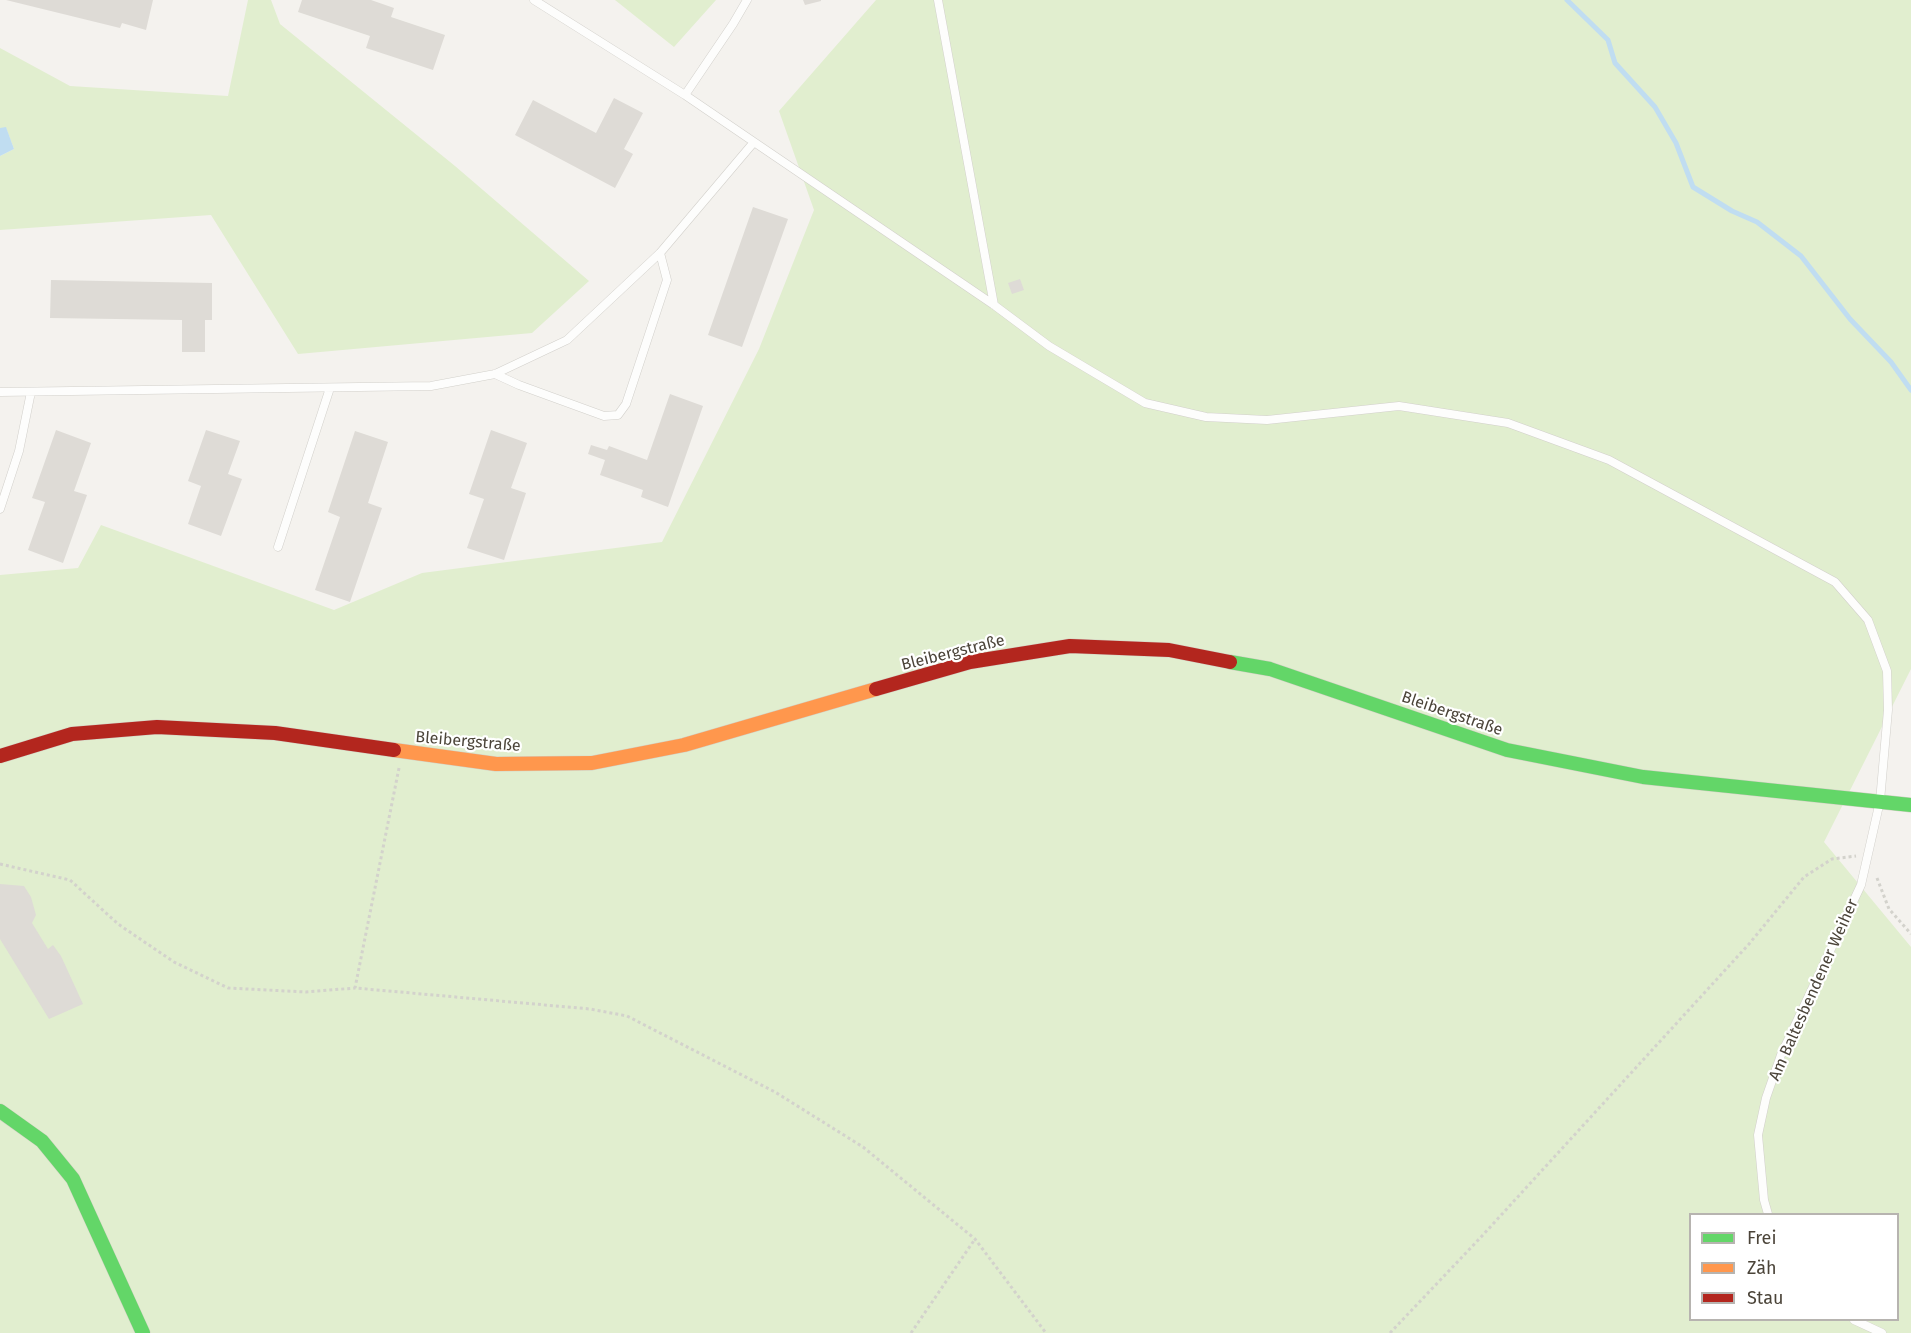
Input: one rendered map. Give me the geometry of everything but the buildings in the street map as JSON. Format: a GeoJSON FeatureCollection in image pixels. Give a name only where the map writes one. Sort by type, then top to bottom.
{"type":"FeatureCollection","features":[{"type":"Feature","properties":{"kind":"street","name":"Bleibergstraße"},"geometry":{"type":"LineString","coordinates":[[0,756],[72,734],[157,727],[275,733],[496,764],[592,763],[684,744],[970,662],[1081,646],[1170,650],[1270,669],[1508,750],[1643,777],[1911,805]]}},
{"type":"Feature","properties":{"kind":"street"},"geometry":{"type":"LineString","coordinates":[[0,1111],[42,1141],[73,1179],[143,1333]]}},
{"type":"Feature","properties":{"kind":"lane","name":"Am Baltesbendener Weiher"},"geometry":{"type":"LineString","coordinates":[[534,0],[685,95],[994,305],[1049,346],[1145,402],[1206,417],[1267,420],[1399,406],[1508,423],[1609,460],[1835,582],[1868,620],[1887,671],[1888,710],[1880,801],[1861,885],[1781,1055],[1766,1098],[1758,1135],[1764,1200],[1767,1213]]}},
{"type":"Feature","properties":{"kind":"lane"},"geometry":{"type":"LineString","coordinates":[[685,95],[747,0]]}},
{"type":"Feature","properties":{"kind":"lane"},"geometry":{"type":"LineString","coordinates":[[938,0],[994,305]]}},
{"type":"Feature","properties":{"kind":"lane"},"geometry":{"type":"LineString","coordinates":[[0,392],[431,386],[495,374],[567,340],[660,253],[754,142]]}},
{"type":"Feature","properties":{"kind":"lane"},"geometry":{"type":"LineString","coordinates":[[495,374],[604,416],[618,415],[626,404],[667,280],[660,253]]}},
{"type":"Feature","properties":{"kind":"lane"},"geometry":{"type":"LineString","coordinates":[[278,548],[330,388]]}},
{"type":"Feature","properties":{"kind":"lane"},"geometry":{"type":"LineString","coordinates":[[0,509],[19,451],[31,392]]}},
{"type":"Feature","properties":{"kind":"lane"},"geometry":{"type":"LineString","coordinates":[[1856,1321],[1882,1333]]}},
{"type":"Feature","properties":{"kind":"path"},"geometry":{"type":"LineString","coordinates":[[355,988],[403,752]]}},
{"type":"Feature","properties":{"kind":"path"},"geometry":{"type":"LineString","coordinates":[[1390,1333],[1482,1236],[1749,944],[1804,877],[1833,859],[1868,855],[1889,909],[1911,934]]}},
{"type":"Feature","properties":{"kind":"path"},"geometry":{"type":"LineString","coordinates":[[0,864],[70,880],[118,924],[174,962],[228,988],[306,992],[355,988],[590,1009],[627,1016],[775,1092],[863,1147],[975,1239],[1046,1333]]}},
{"type":"Feature","properties":{"kind":"path"},"geometry":{"type":"LineString","coordinates":[[911,1333],[975,1239]]}},
{"type":"Feature","properties":{"kind":"green space"},"geometry":{"type":"Polygon","coordinates":[[[248,0],[271,0],[280,24],[455,166],[589,281],[532,333],[298,354],[211,215],[0,230],[0,156],[14,149],[6,128],[0,128],[0,48],[70,86],[228,96],[248,0]]]}},
{"type":"Feature","properties":{"kind":"green space"},"geometry":{"type":"Polygon","coordinates":[[[615,0],[716,0],[674,47],[615,0]]]}},
{"type":"Feature","properties":{"kind":"green space"},"geometry":{"type":"Polygon","coordinates":[[[876,0],[1911,0],[1911,669],[1824,842],[1911,947],[1911,1333],[0,1333],[0,575],[78,568],[101,525],[334,610],[422,573],[662,542],[759,349],[814,210],[779,111],[876,0]]]}},
{"type":"Feature","properties":{"kind":"water"},"geometry":{"type":"Polygon","coordinates":[[[6,127],[14,149],[0,156],[0,128],[6,127]]]}},
{"type":"Feature","properties":{"kind":"waterway"},"geometry":{"type":"LineString","coordinates":[[1567,0],[1608,40],[1615,63],[1655,107],[1676,143],[1693,187],[1732,211],[1757,222],[1801,256],[1850,319],[1891,362],[1911,390]]}},
{"type":"Feature","properties":{"kind":"traffic: fast"},"geometry":{"type":"LineString","coordinates":[[1230,662],[1270,669],[1507,750],[1643,777],[1911,805]]}},
{"type":"Feature","properties":{"kind":"traffic: fast"},"geometry":{"type":"LineString","coordinates":[[0,1111],[42,1141],[73,1179],[143,1333]]}},
{"type":"Feature","properties":{"kind":"traffic: slow"},"geometry":{"type":"LineString","coordinates":[[394,750],[496,764],[592,763],[684,745],[876,689]]}},
{"type":"Feature","properties":{"kind":"traffic: jam"},"geometry":{"type":"LineString","coordinates":[[876,689],[970,662],[1070,646],[1169,650],[1230,662]]}},
{"type":"Feature","properties":{"kind":"traffic: jam"},"geometry":{"type":"LineString","coordinates":[[0,756],[72,734],[157,727],[275,733],[394,750]]}}]}
